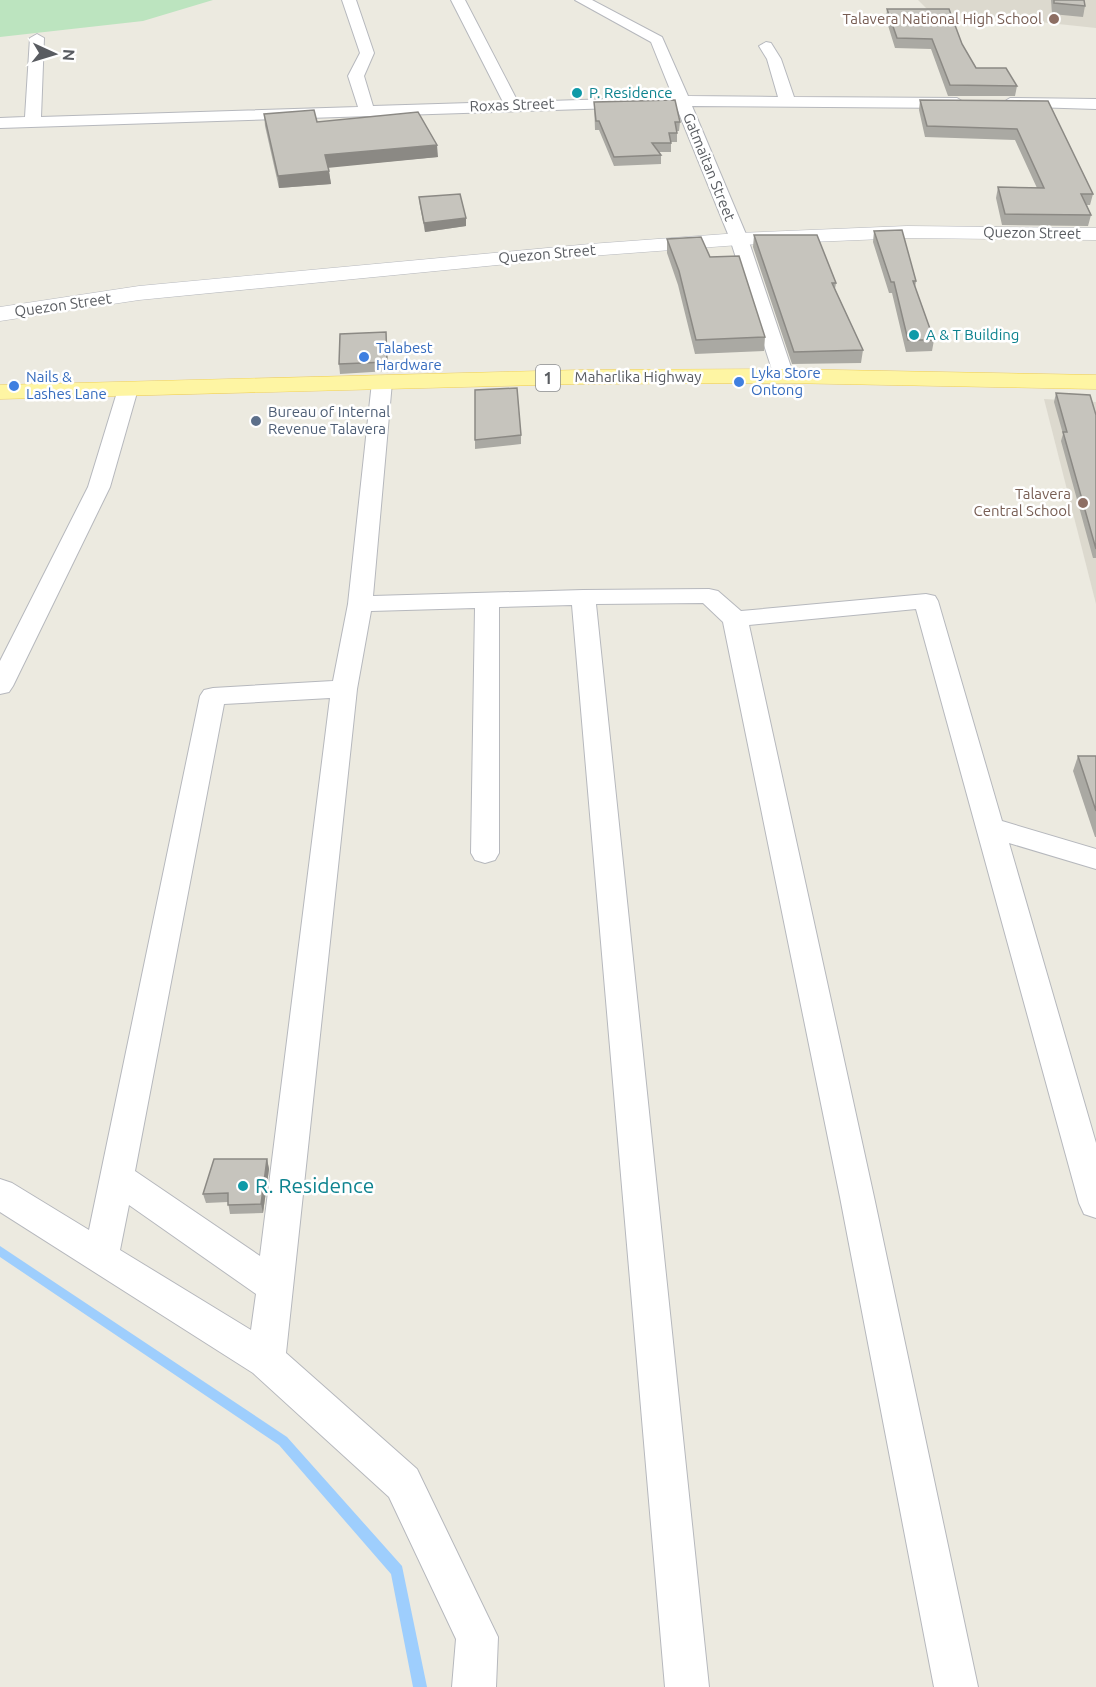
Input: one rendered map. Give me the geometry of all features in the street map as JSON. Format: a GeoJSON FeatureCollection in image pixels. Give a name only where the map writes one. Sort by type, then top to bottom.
{"type":"FeatureCollection","features":[{"type":"Feature","properties":{"kind":"main road","name":"Maharlika Highway"},"geometry":{"type":"LineString","coordinates":[[0,392],[579,377],[784,376],[1096,382]]}},
{"type":"Feature","properties":{"kind":"street"},"geometry":{"type":"LineString","coordinates":[[349,0],[367,52],[356,76],[366,109]]}},
{"type":"Feature","properties":{"kind":"street"},"geometry":{"type":"LineString","coordinates":[[458,0],[512,105]]}},
{"type":"Feature","properties":{"kind":"street","name":"Gatmaitan Street"},"geometry":{"type":"LineString","coordinates":[[582,0],[657,40],[739,239],[784,376]]}},
{"type":"Feature","properties":{"kind":"street"},"geometry":{"type":"LineString","coordinates":[[33,122],[37,38]]}},
{"type":"Feature","properties":{"kind":"street"},"geometry":{"type":"LineString","coordinates":[[766,46],[774,59],[787,100]]}},
{"type":"Feature","properties":{"kind":"street","name":"Roxas Street"},"geometry":{"type":"LineString","coordinates":[[0,123],[682,100],[968,103]]}},
{"type":"Feature","properties":{"kind":"street"},"geometry":{"type":"LineString","coordinates":[[991,103],[1096,104]]}},
{"type":"Feature","properties":{"kind":"street","name":"Quezon Street"},"geometry":{"type":"LineString","coordinates":[[0,314],[163,291],[591,250],[739,239],[907,232],[1096,234]]}},
{"type":"Feature","properties":{"kind":"street"},"geometry":{"type":"LineString","coordinates":[[266,1360],[344,689],[360,604],[382,382]]}},
{"type":"Feature","properties":{"kind":"street"},"geometry":{"type":"LineString","coordinates":[[0,686],[99,487],[128,389]]}},
{"type":"Feature","properties":{"kind":"street"},"geometry":{"type":"LineString","coordinates":[[360,604],[487,602],[583,597],[709,596],[735,619],[857,1197],[956,1687]]}},
{"type":"Feature","properties":{"kind":"street"},"geometry":{"type":"LineString","coordinates":[[583,597],[592,711],[687,1687]]}},
{"type":"Feature","properties":{"kind":"street"},"geometry":{"type":"LineString","coordinates":[[735,619],[926,601],[1096,1203]]}},
{"type":"Feature","properties":{"kind":"street"},"geometry":{"type":"LineString","coordinates":[[485,853],[487,602]]}},
{"type":"Feature","properties":{"kind":"street"},"geometry":{"type":"LineString","coordinates":[[101,1258],[213,696],[344,689]]}},
{"type":"Feature","properties":{"kind":"street"},"geometry":{"type":"LineString","coordinates":[[989,827],[1096,860]]}},
{"type":"Feature","properties":{"kind":"street"},"geometry":{"type":"LineString","coordinates":[[117,1178],[274,1286]]}},
{"type":"Feature","properties":{"kind":"street"},"geometry":{"type":"LineString","coordinates":[[0,1194],[266,1360],[403,1483],[477,1637],[474,1687]]}},
{"type":"Feature","properties":{"kind":"shaded area","name":"Talavera National High School"},"geometry":{"type":"Polygon","coordinates":[[[918,0],[1096,0],[1096,28],[928,10],[918,0]]]}},
{"type":"Feature","properties":{"kind":"shaded area","name":"Talavera Central School"},"geometry":{"type":"Polygon","coordinates":[[[1044,399],[1096,402],[1096,604],[1044,399]]]}},
{"type":"Feature","properties":{"kind":"green space"},"geometry":{"type":"Polygon","coordinates":[[[0,0],[213,0],[143,21],[0,37],[0,0]]]}},
{"type":"Feature","properties":{"kind":"building"},"geometry":{"type":"Polygon","coordinates":[[[1054,0],[1084,0],[1085,6],[1054,3],[1054,0]]]}},
{"type":"Feature","properties":{"kind":"building"},"geometry":{"type":"Polygon","coordinates":[[[887,9],[949,9],[962,44],[976,68],[1006,68],[1017,86],[950,85],[932,39],[897,38],[887,9]]]}},
{"type":"Feature","properties":{"kind":"building"},"geometry":{"type":"Polygon","coordinates":[[[675,100],[680,122],[675,122],[677,133],[669,133],[671,143],[652,143],[661,155],[614,157],[599,121],[596,121],[594,102],[675,100]]]}},
{"type":"Feature","properties":{"kind":"building"},"geometry":{"type":"Polygon","coordinates":[[[920,100],[1048,101],[1093,194],[1081,194],[1091,215],[1005,214],[998,187],[1044,188],[1017,129],[927,126],[920,100]]]}},
{"type":"Feature","properties":{"kind":"building"},"geometry":{"type":"Polygon","coordinates":[[[314,110],[317,122],[418,112],[437,145],[325,155],[329,171],[278,176],[264,114],[314,110]]]}},
{"type":"Feature","properties":{"kind":"building"},"geometry":{"type":"Polygon","coordinates":[[[460,194],[466,218],[424,223],[419,197],[460,194]]]}},
{"type":"Feature","properties":{"kind":"building"},"geometry":{"type":"Polygon","coordinates":[[[902,230],[916,281],[913,281],[934,340],[908,340],[894,282],[891,282],[874,231],[902,230]]]}},
{"type":"Feature","properties":{"kind":"building"},"geometry":{"type":"Polygon","coordinates":[[[754,235],[817,235],[836,283],[832,283],[863,350],[794,352],[754,235]]]}},
{"type":"Feature","properties":{"kind":"building"},"geometry":{"type":"Polygon","coordinates":[[[701,237],[710,257],[739,256],[765,337],[696,340],[679,271],[667,239],[701,237]]]}},
{"type":"Feature","properties":{"kind":"building","name":"Talabest Hardware"},"geometry":{"type":"Polygon","coordinates":[[[386,332],[387,362],[339,364],[340,334],[386,332]]]}},
{"type":"Feature","properties":{"kind":"building"},"geometry":{"type":"Polygon","coordinates":[[[517,388],[521,435],[475,440],[475,390],[517,388]]]}},
{"type":"Feature","properties":{"kind":"building"},"geometry":{"type":"Polygon","coordinates":[[[1056,393],[1090,395],[1096,415],[1096,549],[1063,432],[1067,432],[1056,393]]]}},
{"type":"Feature","properties":{"kind":"building"},"geometry":{"type":"Polygon","coordinates":[[[1078,756],[1096,756],[1096,811],[1078,756]]]}},
{"type":"Feature","properties":{"kind":"building","name":"R. Residence"},"geometry":{"type":"Polygon","coordinates":[[[214,1159],[267,1159],[261,1204],[228,1205],[228,1193],[203,1194],[214,1159]]]}},
{"type":"Feature","properties":{"kind":"waterway"},"geometry":{"type":"LineString","coordinates":[[0,1251],[283,1441],[397,1571],[420,1687]]}},
{"type":"Feature","properties":{"kind":"place","name":"Talavera National High School"},"geometry":{"type":"Point","coordinates":[1054,19]}},
{"type":"Feature","properties":{"kind":"place","name":"P. Residence"},"geometry":{"type":"Point","coordinates":[577,93]}},
{"type":"Feature","properties":{"kind":"place","name":"A & T Building"},"geometry":{"type":"Point","coordinates":[914,335]}},
{"type":"Feature","properties":{"kind":"place","name":"Talabest Hardware"},"geometry":{"type":"Point","coordinates":[364,357]}},
{"type":"Feature","properties":{"kind":"place","name":"Lyka Store Ontong"},"geometry":{"type":"Point","coordinates":[739,382]}},
{"type":"Feature","properties":{"kind":"place","name":"Nails & Lashes Lane"},"geometry":{"type":"Point","coordinates":[14,386]}},
{"type":"Feature","properties":{"kind":"place","name":"Bureau of Internal Revenue Talavera"},"geometry":{"type":"Point","coordinates":[256,421]}},
{"type":"Feature","properties":{"kind":"place","name":"Talavera Central School"},"geometry":{"type":"Point","coordinates":[1083,503]}},
{"type":"Feature","properties":{"kind":"place","name":"R. Residence"},"geometry":{"type":"Point","coordinates":[243,1186]}}]}
